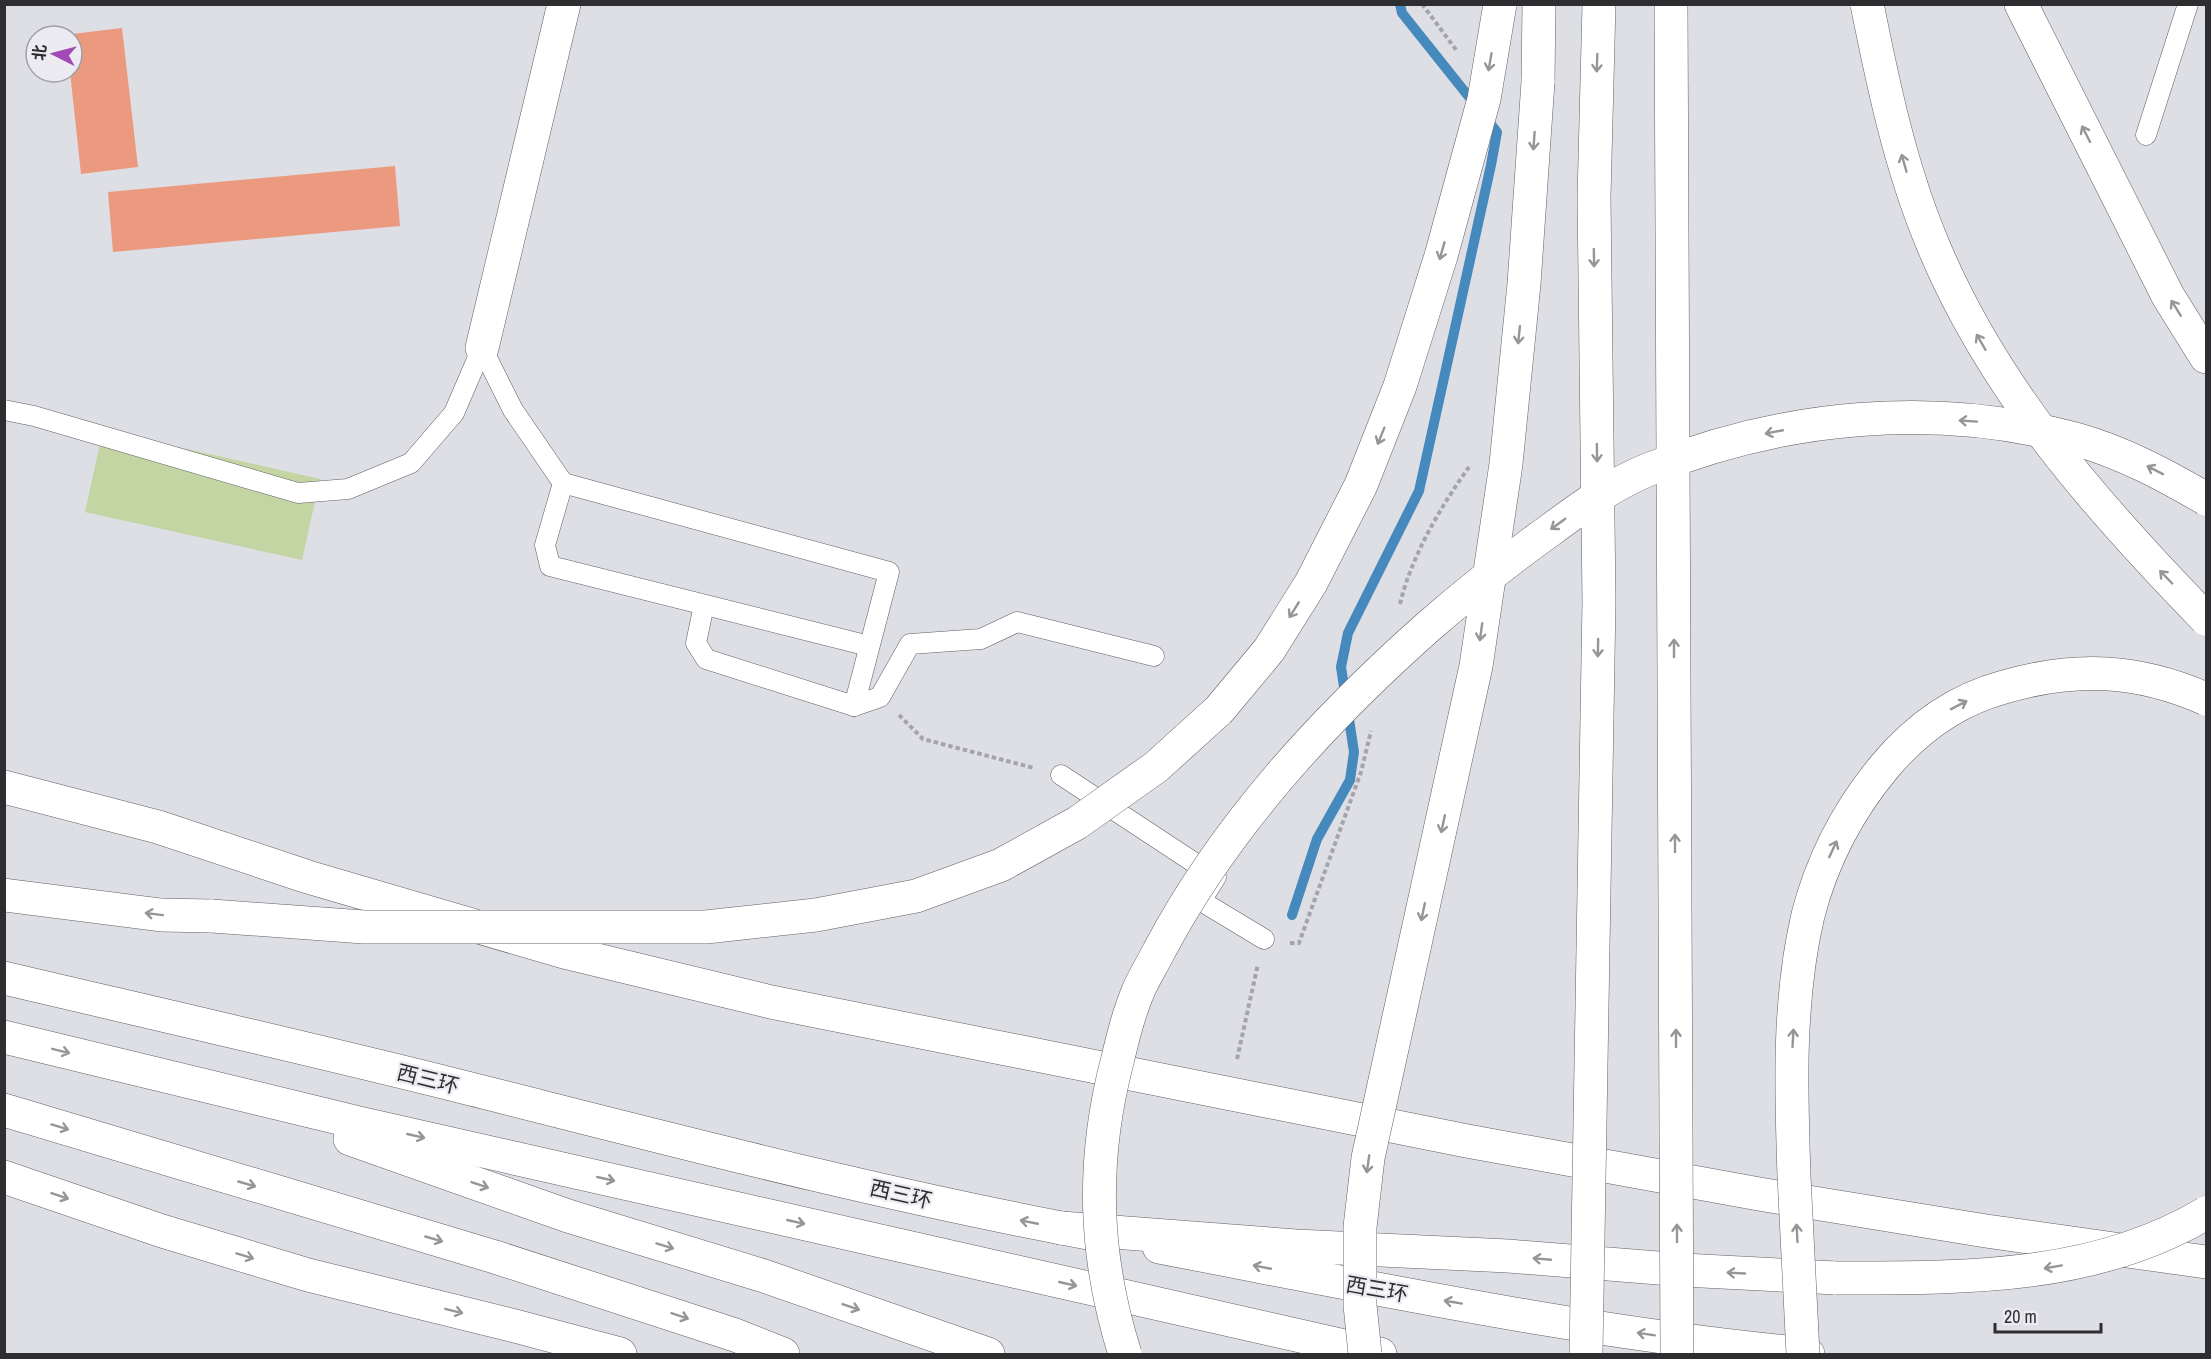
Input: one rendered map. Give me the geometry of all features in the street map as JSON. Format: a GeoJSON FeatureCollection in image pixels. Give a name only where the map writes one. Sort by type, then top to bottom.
{"type":"FeatureCollection","features":[{"type":"Feature","properties":{"kind":"main road"},"geometry":{"type":"LineString","coordinates":[[482,348],[564,4]]}},
{"type":"Feature","properties":{"kind":"main road"},"geometry":{"type":"LineString","coordinates":[[4,895],[161,915],[212,916],[364,927],[706,927],[816,915],[916,896],[1001,865],[1077,822],[1156,767],[1219,710],[1269,650],[1311,583],[1361,485],[1400,386],[1441,256],[1484,99],[1500,4]]}},
{"type":"Feature","properties":{"kind":"main road"},"geometry":{"type":"LineString","coordinates":[[1365,1354],[1360,1305],[1360,1227],[1368,1158],[1476,666],[1506,464],[1524,284],[1538,82],[1539,4]]}},
{"type":"Feature","properties":{"kind":"main road"},"geometry":{"type":"LineString","coordinates":[[1586,1354],[1599,601],[1594,197],[1599,4]]}},
{"type":"Feature","properties":{"kind":"main road"},"geometry":{"type":"LineString","coordinates":[[1671,4],[1677,1354]]}},
{"type":"Feature","properties":{"kind":"main road"},"geometry":{"type":"LineString","coordinates":[[1867,4],[1890,114],[1913,192],[1931,240],[1967,316],[2001,374],[2059,456],[2109,516],[2206,619]]}},
{"type":"Feature","properties":{"kind":"main road"},"geometry":{"type":"LineString","coordinates":[[2021,4],[2169,296],[2206,357]]}},
{"type":"Feature","properties":{"kind":"main road"},"geometry":{"type":"LineString","coordinates":[[1125,1354],[1109,1293],[1098,1210],[1104,1120],[1126,1028],[1139,989],[1178,916],[1222,849],[1268,792],[1335,716],[1384,666],[1483,578],[1584,505],[1648,470],[1745,438],[1836,421],[1924,417],[1995,423],[2066,437],[2151,467],[2206,499]]}},
{"type":"Feature","properties":{"kind":"main road"},"geometry":{"type":"LineString","coordinates":[[1803,1354],[1792,1118],[1792,1051],[1800,964],[1809,915],[1822,873],[1842,830],[1865,790],[1891,759],[1917,734],[1947,711],[1983,693],[2024,681],[2057,675],[2102,673],[2148,678],[2184,689],[2206,699]]}},
{"type":"Feature","properties":{"kind":"main road"},"geometry":{"type":"LineString","coordinates":[[4,787],[158,827],[308,877],[564,952],[771,1002],[1467,1141],[1759,1194],[1986,1231],[2206,1262]]}},
{"type":"Feature","properties":{"kind":"main road","name":"西三环"},"geometry":{"type":"LineString","coordinates":[[4,978],[363,1062],[747,1158],[970,1210],[1486,1308],[1717,1346],[1808,1354]]}},
{"type":"Feature","properties":{"kind":"main road"},"geometry":{"type":"LineString","coordinates":[[4,1037],[359,1123],[1380,1354]]}},
{"type":"Feature","properties":{"kind":"main road"},"geometry":{"type":"LineString","coordinates":[[188,1082],[568,1216],[764,1276],[988,1354]]}},
{"type":"Feature","properties":{"kind":"main road"},"geometry":{"type":"LineString","coordinates":[[4,1110],[495,1257],[648,1305],[773,1350]]}},
{"type":"Feature","properties":{"kind":"main road"},"geometry":{"type":"LineString","coordinates":[[4,1177],[162,1231],[308,1275],[620,1354]]}},
{"type":"Feature","properties":{"kind":"main road"},"geometry":{"type":"LineString","coordinates":[[1061,1228],[1296,1246],[1508,1256],[1683,1270],[1836,1278],[1976,1276],[2016,1273],[2085,1262],[2144,1244],[2206,1213]]}},
{"type":"Feature","properties":{"kind":"lane"},"geometry":{"type":"LineString","coordinates":[[2146,135],[2188,4]]}},
{"type":"Feature","properties":{"kind":"lane"},"geometry":{"type":"LineString","coordinates":[[4,410],[34,416],[298,493],[348,489],[411,463],[454,413],[482,348]]}},
{"type":"Feature","properties":{"kind":"lane"},"geometry":{"type":"LineString","coordinates":[[482,348],[513,410],[563,483],[889,572],[854,706]]}},
{"type":"Feature","properties":{"kind":"lane"},"geometry":{"type":"LineString","coordinates":[[563,483],[545,545],[550,566],[869,646]]}},
{"type":"Feature","properties":{"kind":"lane"},"geometry":{"type":"LineString","coordinates":[[704,605],[696,643],[706,659],[854,706],[880,697],[910,644],[981,639],[1017,622],[1154,656]]}},
{"type":"Feature","properties":{"kind":"lane"},"geometry":{"type":"LineString","coordinates":[[1061,775],[1216,878],[1201,901],[1264,939]]}},
{"type":"Feature","properties":{"kind":"path"},"geometry":{"type":"LineString","coordinates":[[1422,4],[1461,57]]}},
{"type":"Feature","properties":{"kind":"path"},"geometry":{"type":"LineString","coordinates":[[1399,609],[1405,586],[1444,502],[1474,459]]}},
{"type":"Feature","properties":{"kind":"path"},"geometry":{"type":"LineString","coordinates":[[880,697],[923,739],[1061,775]]}},
{"type":"Feature","properties":{"kind":"path"},"geometry":{"type":"LineString","coordinates":[[1291,943],[1299,943],[1361,772],[1372,725]]}},
{"type":"Feature","properties":{"kind":"path"},"geometry":{"type":"LineString","coordinates":[[1235,1070],[1264,939]]}},
{"type":"Feature","properties":{"kind":"green space"},"geometry":{"type":"Polygon","coordinates":[[[103,430],[320,479],[302,560],[85,512],[103,430]]]}},
{"type":"Feature","properties":{"kind":"building"},"geometry":{"type":"Polygon","coordinates":[[[122,28],[138,167],[81,174],[71,84],[84,84],[84,33],[122,28]]]}},
{"type":"Feature","properties":{"kind":"building"},"geometry":{"type":"Polygon","coordinates":[[[395,166],[400,226],[113,252],[108,192],[395,166]]]}},
{"type":"Feature","properties":{"kind":"waterway"},"geometry":{"type":"LineString","coordinates":[[1292,915],[1317,839],[1350,780],[1354,752],[1341,667],[1348,633],[1419,491],[1497,132],[1402,13],[1400,4]]}}]}
